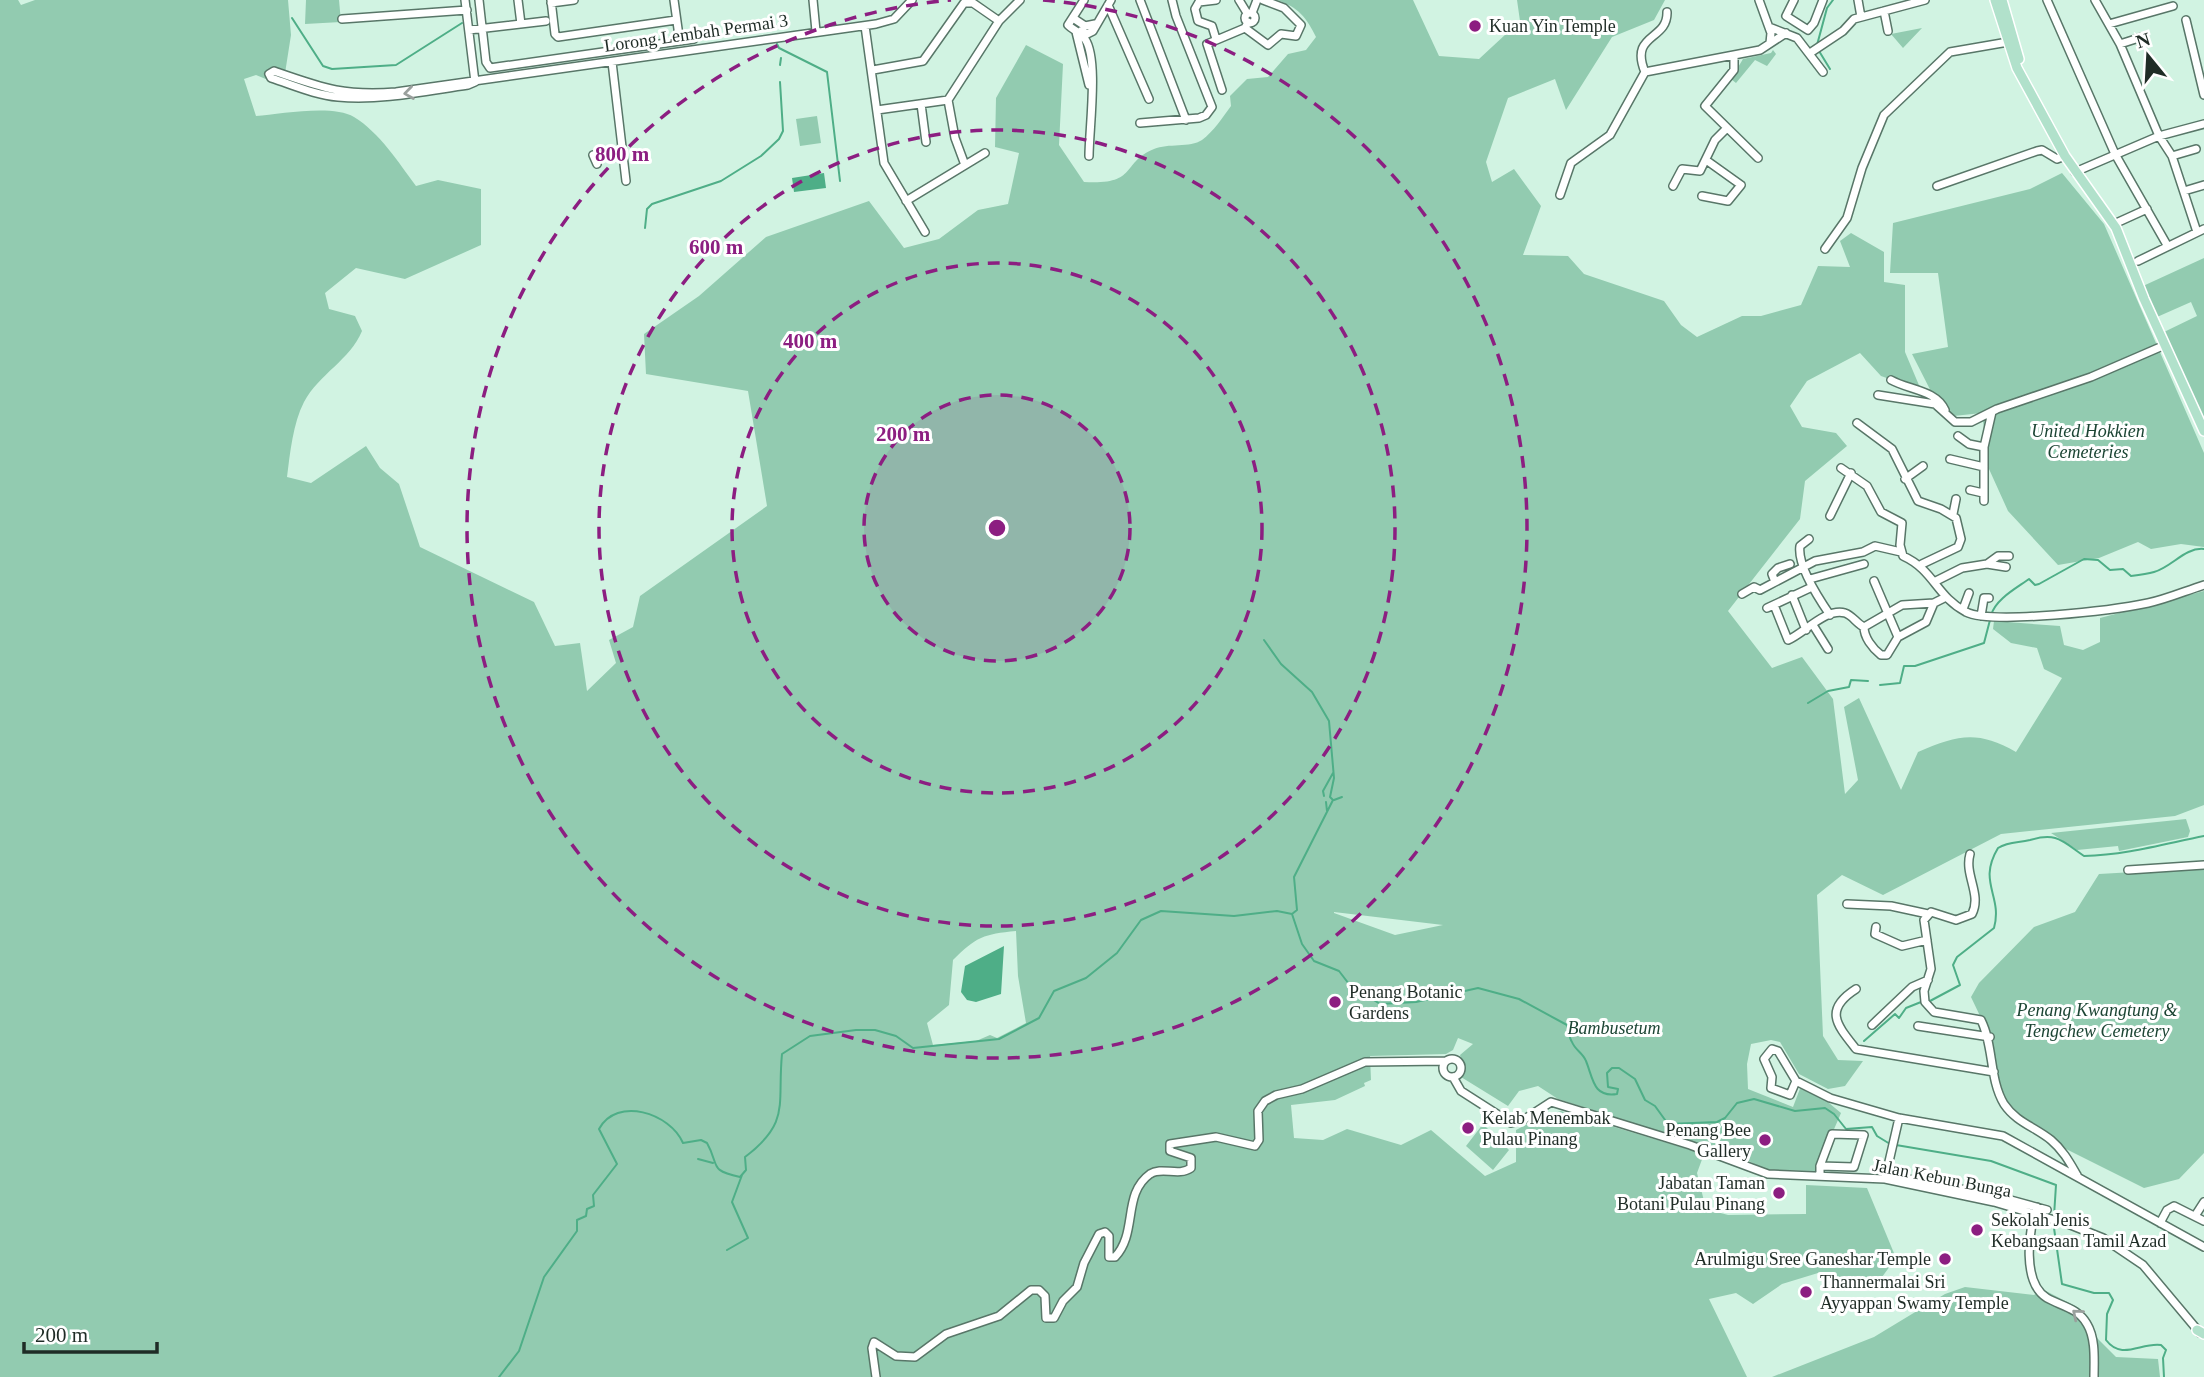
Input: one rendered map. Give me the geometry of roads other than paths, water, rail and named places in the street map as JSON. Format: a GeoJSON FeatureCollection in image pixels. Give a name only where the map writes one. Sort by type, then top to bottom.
{"type":"FeatureCollection","features":[{"type":"Feature","properties":{"kind":"main road"},"geometry":{"type":"LineString","coordinates":[[1995,0],[2023,78],[2064,156],[2114,224],[2204,431]]}},
{"type":"Feature","properties":{"kind":"main road"},"geometry":{"type":"LineString","coordinates":[[2003,3],[2008,42],[2017,54]]}},
{"type":"Feature","properties":{"kind":"main road"},"geometry":{"type":"LineString","coordinates":[[2003,3],[2023,78]]}},
{"type":"Feature","properties":{"kind":"street"},"geometry":{"type":"LineString","coordinates":[[466,0],[475,82]]}},
{"type":"Feature","properties":{"kind":"street"},"geometry":{"type":"LineString","coordinates":[[479,0],[488,66],[679,38],[694,39]]}},
{"type":"Feature","properties":{"kind":"street"},"geometry":{"type":"LineString","coordinates":[[518,0],[521,24]]}},
{"type":"Feature","properties":{"kind":"street"},"geometry":{"type":"LineString","coordinates":[[574,0],[551,2],[556,37],[677,22]]}},
{"type":"Feature","properties":{"kind":"street"},"geometry":{"type":"LineString","coordinates":[[674,0],[682,52]]}},
{"type":"Feature","properties":{"kind":"street"},"geometry":{"type":"LineString","coordinates":[[813,0],[816,32]]}},
{"type":"Feature","properties":{"kind":"street","name":"Lorong Lembah Permai 3"},"geometry":{"type":"LineString","coordinates":[[475,82],[866,26],[894,19],[912,0]]}},
{"type":"Feature","properties":{"kind":"street"},"geometry":{"type":"LineString","coordinates":[[965,165],[955,138],[948,100],[999,21],[1020,0]]}},
{"type":"Feature","properties":{"kind":"street"},"geometry":{"type":"LineString","coordinates":[[1071,20],[1084,0]]}},
{"type":"Feature","properties":{"kind":"street"},"geometry":{"type":"LineString","coordinates":[[1140,0],[1186,120]]}},
{"type":"Feature","properties":{"kind":"street"},"geometry":{"type":"LineString","coordinates":[[1140,123],[1186,120],[1206,115],[1212,107],[1172,0]]}},
{"type":"Feature","properties":{"kind":"street"},"geometry":{"type":"LineString","coordinates":[[1216,0],[1199,2],[1195,9],[1198,21],[1212,26],[1216,39]]}},
{"type":"Feature","properties":{"kind":"street"},"geometry":{"type":"LineString","coordinates":[[1239,0],[1250,13]]}},
{"type":"Feature","properties":{"kind":"street"},"geometry":{"type":"LineString","coordinates":[[1257,0],[1245,18],[1247,25],[1268,45],[1281,34],[1296,36],[1300,21],[1284,8],[1263,0]]}},
{"type":"Feature","properties":{"kind":"street"},"geometry":{"type":"LineString","coordinates":[[1759,0],[1772,38],[1767,46]]}},
{"type":"Feature","properties":{"kind":"street"},"geometry":{"type":"LineString","coordinates":[[1794,0],[1787,16],[1808,30],[1814,23],[1823,0]]}},
{"type":"Feature","properties":{"kind":"street"},"geometry":{"type":"LineString","coordinates":[[1857,0],[1861,17]]}},
{"type":"Feature","properties":{"kind":"street"},"geometry":{"type":"LineString","coordinates":[[1810,53],[1861,17],[1926,0]]}},
{"type":"Feature","properties":{"kind":"street"},"geometry":{"type":"LineString","coordinates":[[2047,0],[2115,154],[2167,245]]}},
{"type":"Feature","properties":{"kind":"street"},"geometry":{"type":"LineString","coordinates":[[2095,0],[2120,44],[2159,136],[2172,156],[2200,230],[2138,261]]}},
{"type":"Feature","properties":{"kind":"street"},"geometry":{"type":"LineString","coordinates":[[1071,20],[1086,26],[1095,24],[1110,2]]}},
{"type":"Feature","properties":{"kind":"street"},"geometry":{"type":"LineString","coordinates":[[1110,2],[1149,99]]}},
{"type":"Feature","properties":{"kind":"street"},"geometry":{"type":"LineString","coordinates":[[873,70],[923,61],[961,5],[973,3],[999,21]]}},
{"type":"Feature","properties":{"kind":"street"},"geometry":{"type":"LineString","coordinates":[[2109,24],[2173,6]]}},
{"type":"Feature","properties":{"kind":"street"},"geometry":{"type":"LineString","coordinates":[[342,19],[467,10]]}},
{"type":"Feature","properties":{"kind":"street"},"geometry":{"type":"LineString","coordinates":[[1884,11],[1888,31]]}},
{"type":"Feature","properties":{"kind":"street"},"geometry":{"type":"LineString","coordinates":[[1645,72],[1640,58],[1641,48],[1666,23],[1667,12]]}},
{"type":"Feature","properties":{"kind":"street"},"geometry":{"type":"LineString","coordinates":[[1071,20],[1090,89],[1089,156]]}},
{"type":"Feature","properties":{"kind":"street"},"geometry":{"type":"LineString","coordinates":[[2186,20],[2204,95]]}},
{"type":"Feature","properties":{"kind":"street"},"geometry":{"type":"LineString","coordinates":[[469,30],[546,21]]}},
{"type":"Feature","properties":{"kind":"street"},"geometry":{"type":"LineString","coordinates":[[1222,90],[1207,46],[1247,25]]}},
{"type":"Feature","properties":{"kind":"street"},"geometry":{"type":"LineString","coordinates":[[866,26],[884,163],[925,232]]}},
{"type":"Feature","properties":{"kind":"street"},"geometry":{"type":"LineString","coordinates":[[1769,27],[1797,38],[1823,72]]}},
{"type":"Feature","properties":{"kind":"street"},"geometry":{"type":"LineString","coordinates":[[1560,195],[1572,163],[1610,135],[1645,72],[1657,67],[1734,56],[1767,46],[1786,33]]}},
{"type":"Feature","properties":{"kind":"street"},"geometry":{"type":"LineString","coordinates":[[2120,44],[2141,37]]}},
{"type":"Feature","properties":{"kind":"street"},"geometry":{"type":"LineString","coordinates":[[1825,249],[1847,218],[1862,169],[1884,115],[1950,52],[1964,47],[2008,42]]}},
{"type":"Feature","properties":{"kind":"street"},"geometry":{"type":"LineString","coordinates":[[1193,58],[1205,54]]}},
{"type":"Feature","properties":{"kind":"street"},"geometry":{"type":"LineString","coordinates":[[1734,56],[1734,70],[1706,106],[1726,129],[1758,158]]}},
{"type":"Feature","properties":{"kind":"street"},"geometry":{"type":"LineString","coordinates":[[612,62],[626,181]]}},
{"type":"Feature","properties":{"kind":"street"},"geometry":{"type":"LineString","coordinates":[[274,71],[324,89],[364,94],[475,82],[396,95],[340,97],[298,87],[271,78],[269,74],[274,71]]}},
{"type":"Feature","properties":{"kind":"street"},"geometry":{"type":"LineString","coordinates":[[877,110],[948,100]]}},
{"type":"Feature","properties":{"kind":"street"},"geometry":{"type":"LineString","coordinates":[[921,104],[926,142]]}},
{"type":"Feature","properties":{"kind":"street"},"geometry":{"type":"LineString","coordinates":[[2075,172],[2159,136],[2204,124]]}},
{"type":"Feature","properties":{"kind":"street"},"geometry":{"type":"LineString","coordinates":[[1673,186],[1682,169],[1699,172],[1715,140],[1726,129]]}},
{"type":"Feature","properties":{"kind":"street"},"geometry":{"type":"LineString","coordinates":[[2172,156],[2196,149]]}},
{"type":"Feature","properties":{"kind":"street"},"geometry":{"type":"LineString","coordinates":[[1937,186],[2037,151],[2042,150],[2057,159],[2064,156]]}},
{"type":"Feature","properties":{"kind":"street"},"geometry":{"type":"LineString","coordinates":[[906,201],[985,153]]}},
{"type":"Feature","properties":{"kind":"street"},"geometry":{"type":"LineString","coordinates":[[593,155],[597,164]]}},
{"type":"Feature","properties":{"kind":"street"},"geometry":{"type":"LineString","coordinates":[[1702,196],[1728,201],[1741,185],[1706,160]]}},
{"type":"Feature","properties":{"kind":"street"},"geometry":{"type":"LineString","coordinates":[[2183,191],[2204,185]]}},
{"type":"Feature","properties":{"kind":"street"},"geometry":{"type":"LineString","coordinates":[[2114,224],[2147,209]]}},
{"type":"Feature","properties":{"kind":"street"},"geometry":{"type":"LineString","coordinates":[[1878,395],[1935,404],[1955,422],[1971,422],[1993,411],[2091,377],[2165,345]]}},
{"type":"Feature","properties":{"kind":"street"},"geometry":{"type":"LineString","coordinates":[[1891,380],[1940,400],[1945,411]]}},
{"type":"Feature","properties":{"kind":"street"},"geometry":{"type":"LineString","coordinates":[[1969,491],[1984,497],[1984,447],[1993,411]]}},
{"type":"Feature","properties":{"kind":"street"},"geometry":{"type":"LineString","coordinates":[[1857,424],[1892,449],[1918,501],[1953,514]]}},
{"type":"Feature","properties":{"kind":"street"},"geometry":{"type":"LineString","coordinates":[[1958,436],[1969,444],[1984,447]]}},
{"type":"Feature","properties":{"kind":"street"},"geometry":{"type":"LineString","coordinates":[[1950,459],[1984,467]]}},
{"type":"Feature","properties":{"kind":"street"},"geometry":{"type":"LineString","coordinates":[[1905,478],[1923,466]]}},
{"type":"Feature","properties":{"kind":"street"},"geometry":{"type":"LineString","coordinates":[[1841,467],[1867,486],[1881,512],[1902,523],[1901,552]]}},
{"type":"Feature","properties":{"kind":"street"},"geometry":{"type":"LineString","coordinates":[[1830,516],[1851,473]]}},
{"type":"Feature","properties":{"kind":"street"},"geometry":{"type":"LineString","coordinates":[[1938,508],[1939,498]]}},
{"type":"Feature","properties":{"kind":"street"},"geometry":{"type":"LineString","coordinates":[[1922,564],[1958,547],[1961,534],[1953,514],[1956,499]]}},
{"type":"Feature","properties":{"kind":"street"},"geometry":{"type":"LineString","coordinates":[[1809,539],[1799,549],[1811,583],[1830,615]]}},
{"type":"Feature","properties":{"kind":"street"},"geometry":{"type":"LineString","coordinates":[[1742,594],[1752,587],[1760,590],[1815,561],[1863,552],[1875,546],[1901,552],[1922,564],[1946,597],[1963,609],[1988,616],[2120,608],[2150,603],[2204,585]]}},
{"type":"Feature","properties":{"kind":"street"},"geometry":{"type":"LineString","coordinates":[[1987,564],[1993,558],[2009,556]]}},
{"type":"Feature","properties":{"kind":"street"},"geometry":{"type":"LineString","coordinates":[[1776,582],[1772,574],[1774,570],[1790,564]]}},
{"type":"Feature","properties":{"kind":"street"},"geometry":{"type":"LineString","coordinates":[[1864,564],[1811,583],[1770,606],[1786,639],[1830,615],[1846,613],[1864,627]]}},
{"type":"Feature","properties":{"kind":"street"},"geometry":{"type":"LineString","coordinates":[[1934,582],[1962,568],[1987,564],[2006,567]]}},
{"type":"Feature","properties":{"kind":"street"},"geometry":{"type":"LineString","coordinates":[[1874,581],[1898,638]]}},
{"type":"Feature","properties":{"kind":"street"},"geometry":{"type":"LineString","coordinates":[[1963,609],[1969,593]]}},
{"type":"Feature","properties":{"kind":"street"},"geometry":{"type":"LineString","coordinates":[[1792,595],[1809,627],[1828,649]]}},
{"type":"Feature","properties":{"kind":"street"},"geometry":{"type":"LineString","coordinates":[[1864,627],[1902,606],[1934,603],[1946,597]]}},
{"type":"Feature","properties":{"kind":"street"},"geometry":{"type":"LineString","coordinates":[[1988,616],[1984,598],[1989,598]]}},
{"type":"Feature","properties":{"kind":"street"},"geometry":{"type":"LineString","coordinates":[[1864,627],[1864,635],[1881,655],[1890,653],[1898,638],[1927,622],[1934,603]]}},
{"type":"Feature","properties":{"kind":"street"},"geometry":{"type":"LineString","coordinates":[[1847,904],[1891,906],[1923,916],[1939,912],[1956,920],[1972,914],[1976,899],[1969,866],[1970,854]]}},
{"type":"Feature","properties":{"kind":"street"},"geometry":{"type":"LineString","coordinates":[[2128,870],[2204,865]]}},
{"type":"Feature","properties":{"kind":"street"},"geometry":{"type":"LineString","coordinates":[[1923,916],[1931,969],[1924,1001],[1934,1012],[1981,1020],[1990,1037],[1994,1072],[2002,1100],[2011,1113],[2052,1141],[2077,1175]]}},
{"type":"Feature","properties":{"kind":"street"},"geometry":{"type":"LineString","coordinates":[[1876,927],[1875,934],[1902,946],[1927,940]]}},
{"type":"Feature","properties":{"kind":"street"},"geometry":{"type":"LineString","coordinates":[[1872,1025],[1912,986],[1928,980]]}},
{"type":"Feature","properties":{"kind":"street"},"geometry":{"type":"LineString","coordinates":[[1856,989],[1841,998],[1836,1011],[1836,1024],[1857,1049],[1994,1072]]}},
{"type":"Feature","properties":{"kind":"street"},"geometry":{"type":"LineString","coordinates":[[1918,1026],[1990,1037]]}},
{"type":"Feature","properties":{"kind":"street"},"geometry":{"type":"LineString","coordinates":[[1796,1081],[1790,1095],[1772,1090],[1772,1077],[1764,1059],[1767,1052],[1772,1049],[1778,1051],[1796,1081],[1830,1098],[1899,1118],[2003,1136],[2204,1247]]}},
{"type":"Feature","properties":{"kind":"street"},"geometry":{"type":"LineString","coordinates":[[876,1377],[872,1348],[874,1342],[896,1356],[915,1357],[946,1334],[999,1316],[1031,1290],[1039,1290],[1045,1296],[1046,1318],[1054,1318],[1063,1301],[1077,1287],[1084,1263],[1099,1234],[1105,1232],[1109,1236],[1109,1257],[1115,1257],[1122,1250],[1130,1227],[1132,1199],[1148,1175],[1154,1172],[1183,1172],[1191,1168],[1191,1158],[1170,1151],[1170,1144],[1216,1137],[1255,1146],[1259,1140],[1258,1111],[1265,1101],[1276,1095],[1302,1090],[1365,1062],[1455,1060],[1461,1066],[1460,1072],[1453,1077],[1444,1072],[1446,1061]]}},
{"type":"Feature","properties":{"kind":"street","name":"Jalan Kebun Bunga"},"geometry":{"type":"LineString","coordinates":[[1453,1077],[1461,1091],[1505,1119],[1518,1123],[1551,1102],[1690,1145],[1768,1174],[1885,1177],[2036,1210],[2103,1238],[2143,1265],[2202,1334]]}},
{"type":"Feature","properties":{"kind":"street"},"geometry":{"type":"LineString","coordinates":[[1885,1177],[1899,1118]]}},
{"type":"Feature","properties":{"kind":"street"},"geometry":{"type":"LineString","coordinates":[[1819,1176],[1821,1166],[1831,1135],[1863,1134],[1865,1137],[1854,1167],[1821,1166]]}},
{"type":"Feature","properties":{"kind":"street"},"geometry":{"type":"LineString","coordinates":[[2195,1216],[2204,1202]]}},
{"type":"Feature","properties":{"kind":"street"},"geometry":{"type":"LineString","coordinates":[[2160,1223],[2167,1210],[2174,1206],[2204,1221]]}},
{"type":"Feature","properties":{"kind":"street"},"geometry":{"type":"LineString","coordinates":[[2046,1210],[2036,1210],[2029,1269],[2039,1292],[2080,1313],[2087,1323],[2092,1335],[2094,1377]]}},
{"type":"Feature","properties":{"kind":"waterway"},"geometry":{"type":"LineString","coordinates":[[1817,45],[1827,8],[1833,0]]}},
{"type":"Feature","properties":{"kind":"waterway"},"geometry":{"type":"LineString","coordinates":[[292,18],[323,66],[332,69],[396,65],[462,23]]}},
{"type":"Feature","properties":{"kind":"waterway"},"geometry":{"type":"LineString","coordinates":[[777,44],[779,48],[827,72],[840,181]]}},
{"type":"Feature","properties":{"kind":"waterway"},"geometry":{"type":"LineString","coordinates":[[1819,51],[1830,69]]}},
{"type":"Feature","properties":{"kind":"waterway"},"geometry":{"type":"LineString","coordinates":[[780,65],[781,58]]}},
{"type":"Feature","properties":{"kind":"waterway"},"geometry":{"type":"LineString","coordinates":[[645,228],[647,209],[652,204],[721,181],[761,156],[779,139],[783,131],[780,82]]}},
{"type":"Feature","properties":{"kind":"waterway"},"geometry":{"type":"LineString","coordinates":[[1991,615],[2002,599],[2029,579],[2035,585],[2039,584],[2084,559],[2098,560],[2110,570],[2123,569],[2131,576],[2154,572],[2191,551],[2204,549]]}},
{"type":"Feature","properties":{"kind":"waterway"},"geometry":{"type":"LineString","coordinates":[[1880,685],[1900,683],[1904,666],[1915,666],[1984,643],[1990,620]]}},
{"type":"Feature","properties":{"kind":"waterway"},"geometry":{"type":"LineString","coordinates":[[1264,640],[1281,664],[1312,692],[1329,721],[1334,778],[1330,797],[1333,800],[1294,877],[1297,910],[1292,914]]}},
{"type":"Feature","properties":{"kind":"waterway"},"geometry":{"type":"LineString","coordinates":[[1808,703],[1828,691],[1849,687],[1851,680],[1868,681]]}},
{"type":"Feature","properties":{"kind":"waterway"},"geometry":{"type":"LineString","coordinates":[[1324,796],[1323,791],[1333,773]]}},
{"type":"Feature","properties":{"kind":"waterway"},"geometry":{"type":"LineString","coordinates":[[1334,800],[1342,797]]}},
{"type":"Feature","properties":{"kind":"waterway"},"geometry":{"type":"LineString","coordinates":[[1326,802],[1327,811]]}},
{"type":"Feature","properties":{"kind":"waterway"},"geometry":{"type":"LineString","coordinates":[[1930,1001],[1960,985],[1953,965],[1957,957],[1994,928],[1996,917],[1990,871],[1998,848],[2010,843],[2047,837],[2059,839],[2084,856],[2114,854],[2204,836]]}},
{"type":"Feature","properties":{"kind":"waterway"},"geometry":{"type":"LineString","coordinates":[[499,1377],[519,1351],[544,1277],[577,1231],[577,1220],[586,1216],[587,1209],[594,1206],[593,1195],[617,1164],[599,1129],[607,1119],[630,1111],[655,1117],[676,1132],[683,1143],[701,1140],[707,1143],[716,1166],[723,1172],[740,1177],[746,1170],[745,1157],[760,1145],[776,1122],[779,1112],[782,1054],[810,1036],[875,1030],[896,1036],[913,1048],[999,1039],[1039,1018],[1054,991],[1086,978],[1117,953],[1141,920],[1161,911],[1234,916],[1277,911],[1292,914],[1302,944],[1314,961],[1339,971],[1349,984],[1380,1004],[1416,1002],[1478,988],[1519,999],[1567,1025],[1571,1040],[1585,1058],[1598,1090],[1617,1094],[1618,1089],[1608,1087],[1607,1073],[1612,1068],[1619,1068],[1635,1079],[1645,1100],[1655,1106],[1668,1124],[1717,1122],[1725,1118],[1737,1103],[1754,1099],[1795,1111],[1825,1108],[1834,1114],[1846,1129],[1872,1127],[1877,1136],[1890,1144]]}},
{"type":"Feature","properties":{"kind":"waterway"},"geometry":{"type":"LineString","coordinates":[[1864,1041],[1895,1014],[1899,1018],[1906,1008],[1921,1002]]}},
{"type":"Feature","properties":{"kind":"waterway"},"geometry":{"type":"LineString","coordinates":[[1896,1145],[1991,1161],[2056,1185],[2054,1216]]}},
{"type":"Feature","properties":{"kind":"waterway"},"geometry":{"type":"LineString","coordinates":[[698,1159],[713,1163]]}},
{"type":"Feature","properties":{"kind":"waterway"},"geometry":{"type":"LineString","coordinates":[[727,1250],[748,1238],[732,1202],[742,1175]]}},
{"type":"Feature","properties":{"kind":"waterway"},"geometry":{"type":"LineString","coordinates":[[2053,1221],[2062,1284],[2094,1293],[2109,1293],[2113,1300],[2107,1314],[2106,1340],[2112,1346],[2125,1350],[2161,1345],[2166,1350],[2163,1358],[2164,1377]]}},
{"type":"Feature","properties":{"kind":"place","name":"Kuan Yin Temple"},"geometry":{"type":"Point","coordinates":[1475,26]}},
{"type":"Feature","properties":{"kind":"place","name":"Penang Botanic Gardens"},"geometry":{"type":"Point","coordinates":[1335,1002]}},
{"type":"Feature","properties":{"kind":"place","name":"Kelab Menembak Pulau Pinang"},"geometry":{"type":"Point","coordinates":[1468,1128]}},
{"type":"Feature","properties":{"kind":"place","name":"Penang Bee Gallery"},"geometry":{"type":"Point","coordinates":[1765,1140]}},
{"type":"Feature","properties":{"kind":"place","name":"Jabatan Taman Botani Pulau Pinang"},"geometry":{"type":"Point","coordinates":[1779,1193]}},
{"type":"Feature","properties":{"kind":"place","name":"Sekolah Jenis Kebangsaan Tamil Azad"},"geometry":{"type":"Point","coordinates":[1977,1230]}},
{"type":"Feature","properties":{"kind":"place","name":"Arulmigu Sree Ganeshar Temple"},"geometry":{"type":"Point","coordinates":[1945,1259]}},
{"type":"Feature","properties":{"kind":"place","name":"Thannermalai Sri Ayyappan Swamy Temple"},"geometry":{"type":"Point","coordinates":[1806,1292]}},
{"type":"Feature","properties":{"kind":"park label","name":"United Hokkien Cemeteries"},"geometry":{"type":"Point","coordinates":[2088,441]}},
{"type":"Feature","properties":{"kind":"park label","name":"Penang Kwangtung & Tengchew Cemetery"},"geometry":{"type":"Point","coordinates":[2097,1020]}},
{"type":"Feature","properties":{"kind":"park label","name":"Bambusetum"},"geometry":{"type":"Point","coordinates":[1614,1028]}}]}
